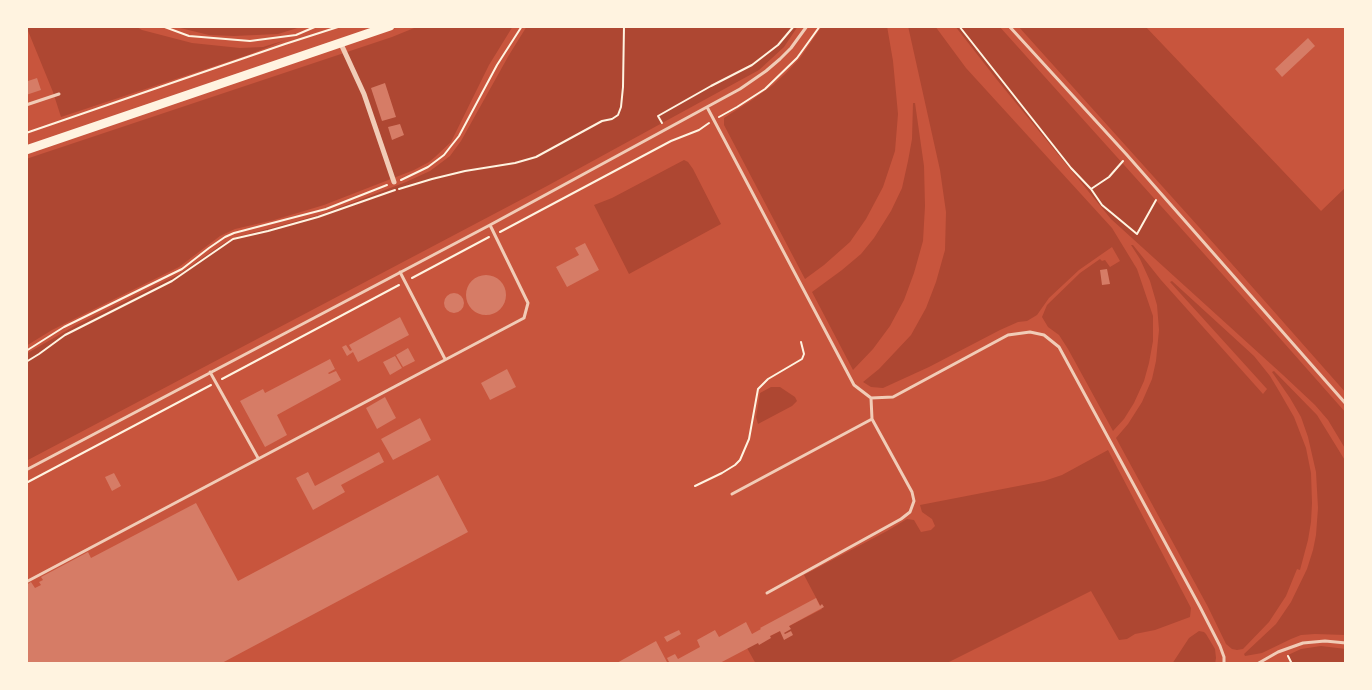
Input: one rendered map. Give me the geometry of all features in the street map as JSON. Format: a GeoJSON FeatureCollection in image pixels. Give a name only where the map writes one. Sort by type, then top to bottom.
{"type":"FeatureCollection","features":[{"type":"Feature","properties":{"kind":"main road"},"geometry":{"type":"LineString","coordinates":[[26,150],[390,26]]}},
{"type":"Feature","properties":{"kind":"street"},"geometry":{"type":"LineString","coordinates":[[341,44],[364,94],[394,182]]}},
{"type":"Feature","properties":{"kind":"lane"},"geometry":{"type":"LineString","coordinates":[[26,470],[490,225],[740,89],[766,71],[791,48],[807,26]]}},
{"type":"Feature","properties":{"kind":"lane"},"geometry":{"type":"LineString","coordinates":[[1009,26],[1127,155],[1346,404]]}},
{"type":"Feature","properties":{"kind":"lane"},"geometry":{"type":"LineString","coordinates":[[26,105],[59,94]]}},
{"type":"Feature","properties":{"kind":"lane"},"geometry":{"type":"LineString","coordinates":[[707,107],[854,386],[871,398],[893,397],[1008,335],[1030,332],[1044,335],[1059,347],[1200,607],[1220,646],[1224,657],[1224,664]]}},
{"type":"Feature","properties":{"kind":"lane"},"geometry":{"type":"LineString","coordinates":[[26,582],[524,318],[528,303],[490,225]]}},
{"type":"Feature","properties":{"kind":"lane"},"geometry":{"type":"LineString","coordinates":[[400,272],[445,359]]}},
{"type":"Feature","properties":{"kind":"lane"},"geometry":{"type":"LineString","coordinates":[[210,372],[258,458]]}},
{"type":"Feature","properties":{"kind":"lane"},"geometry":{"type":"LineString","coordinates":[[767,593],[901,519],[910,512],[914,501],[912,492],[872,419],[871,398]]}},
{"type":"Feature","properties":{"kind":"lane"},"geometry":{"type":"LineString","coordinates":[[732,494],[872,419]]}},
{"type":"Feature","properties":{"kind":"lane"},"geometry":{"type":"LineString","coordinates":[[1257,664],[1278,652],[1303,643],[1324,641],[1346,643]]}},
{"type":"Feature","properties":{"kind":"path"},"geometry":{"type":"LineString","coordinates":[[162,26],[190,36],[250,41],[296,34],[317,26]]}},
{"type":"Feature","properties":{"kind":"path"},"geometry":{"type":"LineString","coordinates":[[26,134],[342,26]]}},
{"type":"Feature","properties":{"kind":"path"},"geometry":{"type":"LineString","coordinates":[[26,351],[64,327],[182,269],[225,237],[326,209],[428,167],[444,155],[459,136],[522,26]]}},
{"type":"Feature","properties":{"kind":"path"},"geometry":{"type":"LineString","coordinates":[[26,362],[65,335],[172,281],[233,240],[318,217],[383,193],[432,179],[465,171],[515,163],[536,157],[602,121],[612,119],[618,115],[621,107],[624,26]]}},
{"type":"Feature","properties":{"kind":"path"},"geometry":{"type":"LineString","coordinates":[[671,141],[658,116],[752,65],[778,45],[794,26]]}},
{"type":"Feature","properties":{"kind":"path"},"geometry":{"type":"LineString","coordinates":[[26,483],[671,141],[699,130],[765,89],[797,58],[820,26]]}},
{"type":"Feature","properties":{"kind":"path"},"geometry":{"type":"LineString","coordinates":[[959,26],[1102,205],[1137,234],[1160,193]]}},
{"type":"Feature","properties":{"kind":"path"},"geometry":{"type":"LineString","coordinates":[[1091,189],[1108,177],[1127,155]]}},
{"type":"Feature","properties":{"kind":"path"},"geometry":{"type":"LineString","coordinates":[[695,486],[722,473],[740,460],[749,439],[758,389],[768,379],[802,359],[804,354],[801,342]]}},
{"type":"Feature","properties":{"kind":"shaded area"},"geometry":{"type":"Polygon","coordinates":[[[26,26],[135,26],[142,30],[192,43],[240,48],[263,47],[286,40],[248,55],[61,117],[53,92],[26,26]]]}},
{"type":"Feature","properties":{"kind":"shaded area"},"geometry":{"type":"Polygon","coordinates":[[[172,26],[304,26],[278,34],[234,36],[209,35],[172,26]]]}},
{"type":"Feature","properties":{"kind":"shaded area"},"geometry":{"type":"Polygon","coordinates":[[[419,26],[513,26],[489,65],[451,142],[429,162],[414,170],[324,205],[235,229],[220,236],[179,267],[52,330],[26,346],[26,159],[392,37],[419,26]]]}},
{"type":"Feature","properties":{"kind":"shaded area"},"geometry":{"type":"Polygon","coordinates":[[[527,26],[798,26],[784,47],[759,70],[547,186],[26,461],[26,354],[78,324],[179,274],[224,243],[236,237],[322,214],[430,171],[450,156],[461,141],[527,26]]]}},
{"type":"Feature","properties":{"kind":"shaded area"},"geometry":{"type":"Polygon","coordinates":[[[822,26],[887,26],[893,61],[898,114],[895,151],[883,187],[866,219],[850,242],[805,279],[724,125],[724,118],[773,85],[786,73],[800,58],[822,26]]]}},
{"type":"Feature","properties":{"kind":"shaded area"},"geometry":{"type":"Polygon","coordinates":[[[908,26],[935,26],[966,68],[1112,228],[1137,269],[1153,316],[1153,341],[1144,381],[1134,403],[1124,419],[1113,431],[1068,349],[1059,335],[1048,327],[1042,317],[1047,305],[1080,273],[1100,259],[1102,261],[1105,260],[1110,267],[1120,261],[1112,247],[1079,270],[1049,298],[1037,315],[1027,321],[1018,322],[1000,330],[929,367],[883,388],[871,387],[863,382],[879,369],[911,335],[926,308],[945,250],[946,212],[940,170],[908,26]]]}},
{"type":"Feature","properties":{"kind":"shaded area"},"geometry":{"type":"Polygon","coordinates":[[[955,26],[999,26],[1346,413],[1346,450],[1328,420],[1315,405],[1111,219],[955,26]]]}},
{"type":"Feature","properties":{"kind":"shaded area"},"geometry":{"type":"Polygon","coordinates":[[[1018,26],[1145,26],[1321,211],[1346,187],[1346,393],[1216,246],[1018,26]]]}},
{"type":"Feature","properties":{"kind":"shaded area"},"geometry":{"type":"Polygon","coordinates":[[[913,103],[915,103],[924,166],[925,206],[923,241],[904,300],[890,326],[873,349],[853,370],[812,292],[861,254],[874,238],[891,211],[902,188],[908,161],[912,139],[913,103]]]}},
{"type":"Feature","properties":{"kind":"shaded area"},"geometry":{"type":"Polygon","coordinates":[[[684,160],[693,169],[721,224],[629,274],[594,205],[612,198],[684,160]]]}},
{"type":"Feature","properties":{"kind":"shaded area"},"geometry":{"type":"Polygon","coordinates":[[[1131,245],[1263,394],[1267,389],[1170,282],[1172,281],[1254,356],[1270,376],[1294,417],[1306,448],[1311,473],[1312,503],[1308,540],[1300,570],[1297,569],[1286,596],[1269,622],[1243,649],[1232,649],[1226,644],[1208,607],[1116,438],[1128,424],[1142,402],[1152,379],[1159,330],[1157,305],[1150,281],[1131,245]]]}},
{"type":"Feature","properties":{"kind":"shaded area"},"geometry":{"type":"Polygon","coordinates":[[[1274,371],[1317,415],[1346,462],[1346,635],[1301,635],[1262,653],[1245,656],[1244,654],[1276,624],[1291,602],[1307,569],[1316,535],[1318,508],[1316,472],[1308,437],[1301,417],[1272,372],[1274,371]]]}},
{"type":"Feature","properties":{"kind":"shaded area"},"geometry":{"type":"Polygon","coordinates":[[[771,387],[780,387],[795,397],[797,401],[792,406],[758,424],[756,417],[760,393],[771,387]]]}},
{"type":"Feature","properties":{"kind":"shaded area"},"geometry":{"type":"Polygon","coordinates":[[[1108,450],[1191,608],[1190,617],[1155,630],[1119,640],[1091,591],[945,664],[756,664],[747,648],[822,609],[804,575],[907,519],[914,520],[921,532],[931,530],[935,526],[932,519],[922,512],[920,505],[1044,481],[1062,475],[1108,450]]]}},
{"type":"Feature","properties":{"kind":"shaded area"},"geometry":{"type":"Polygon","coordinates":[[[1199,631],[1206,634],[1215,649],[1215,664],[1172,664],[1189,638],[1199,631]]]}},
{"type":"Feature","properties":{"kind":"shaded area"},"geometry":{"type":"Polygon","coordinates":[[[1321,646],[1346,649],[1346,664],[1293,664],[1288,655],[1301,649],[1321,646]]]}},
{"type":"Feature","properties":{"kind":"building"},"geometry":{"type":"Polygon","coordinates":[[[1308,38],[1315,46],[1282,77],[1275,69],[1308,38]]]}},
{"type":"Feature","properties":{"kind":"building"},"geometry":{"type":"Polygon","coordinates":[[[26,76],[28,81],[37,78],[41,90],[26,95],[26,76]]]}},
{"type":"Feature","properties":{"kind":"building"},"geometry":{"type":"Polygon","coordinates":[[[385,83],[396,117],[382,121],[371,88],[385,83]]]}},
{"type":"Feature","properties":{"kind":"building"},"geometry":{"type":"Polygon","coordinates":[[[400,124],[404,135],[392,140],[388,127],[400,124]]]}},
{"type":"Feature","properties":{"kind":"building"},"geometry":{"type":"Polygon","coordinates":[[[585,243],[599,270],[567,287],[556,267],[579,255],[575,248],[585,243]]]}},
{"type":"Feature","properties":{"kind":"building"},"geometry":{"type":"Polygon","coordinates":[[[1107,269],[1110,284],[1102,285],[1100,270],[1107,269]]]}},
{"type":"Feature","properties":{"kind":"building"},"geometry":{"type":"Polygon","coordinates":[[[486,275],[500,281],[506,295],[500,309],[486,315],[472,309],[466,295],[472,281],[486,275]]]}},
{"type":"Feature","properties":{"kind":"building"},"geometry":{"type":"Polygon","coordinates":[[[454,293],[461,296],[464,303],[461,310],[454,313],[447,310],[444,303],[447,296],[454,293]]]}},
{"type":"Feature","properties":{"kind":"building"},"geometry":{"type":"Polygon","coordinates":[[[400,317],[409,335],[358,362],[353,352],[347,356],[342,347],[346,345],[350,351],[352,350],[349,345],[400,317]]]}},
{"type":"Feature","properties":{"kind":"building"},"geometry":{"type":"Polygon","coordinates":[[[408,348],[415,361],[403,367],[396,355],[408,348]]]}},
{"type":"Feature","properties":{"kind":"building"},"geometry":{"type":"Polygon","coordinates":[[[395,356],[402,368],[390,375],[383,362],[395,356]]]}},
{"type":"Feature","properties":{"kind":"building"},"geometry":{"type":"Polygon","coordinates":[[[330,359],[335,369],[328,373],[336,371],[341,380],[277,415],[287,435],[265,447],[240,401],[263,389],[265,393],[330,359]]]}},
{"type":"Feature","properties":{"kind":"building"},"geometry":{"type":"Polygon","coordinates":[[[507,369],[516,387],[490,400],[481,383],[507,369]]]}},
{"type":"Feature","properties":{"kind":"building"},"geometry":{"type":"Polygon","coordinates":[[[385,397],[396,418],[377,429],[366,408],[385,397]]]}},
{"type":"Feature","properties":{"kind":"building"},"geometry":{"type":"Polygon","coordinates":[[[420,418],[431,440],[393,460],[381,439],[420,418]]]}},
{"type":"Feature","properties":{"kind":"building"},"geometry":{"type":"Polygon","coordinates":[[[379,452],[384,462],[341,485],[345,492],[313,510],[296,478],[308,472],[315,486],[379,452]]]}},
{"type":"Feature","properties":{"kind":"building"},"geometry":{"type":"Polygon","coordinates":[[[114,473],[121,486],[112,491],[105,477],[114,473]]]}},
{"type":"Feature","properties":{"kind":"building"},"geometry":{"type":"Polygon","coordinates":[[[438,475],[468,532],[220,664],[26,664],[26,585],[31,582],[35,588],[41,585],[39,582],[43,580],[41,577],[88,552],[91,558],[196,503],[238,581],[438,475]]]}},
{"type":"Feature","properties":{"kind":"building"},"geometry":{"type":"Polygon","coordinates":[[[816,598],[820,606],[822,604],[824,607],[789,626],[791,629],[784,633],[791,631],[793,635],[784,640],[780,631],[759,645],[758,643],[718,664],[670,664],[667,658],[675,654],[678,659],[700,647],[697,640],[715,630],[719,637],[746,622],[752,634],[816,598]]]}},
{"type":"Feature","properties":{"kind":"building"},"geometry":{"type":"Polygon","coordinates":[[[679,630],[681,634],[667,642],[664,637],[679,630]]]}},
{"type":"Feature","properties":{"kind":"building"},"geometry":{"type":"Polygon","coordinates":[[[656,641],[668,664],[615,664],[656,641]]]}}]}
